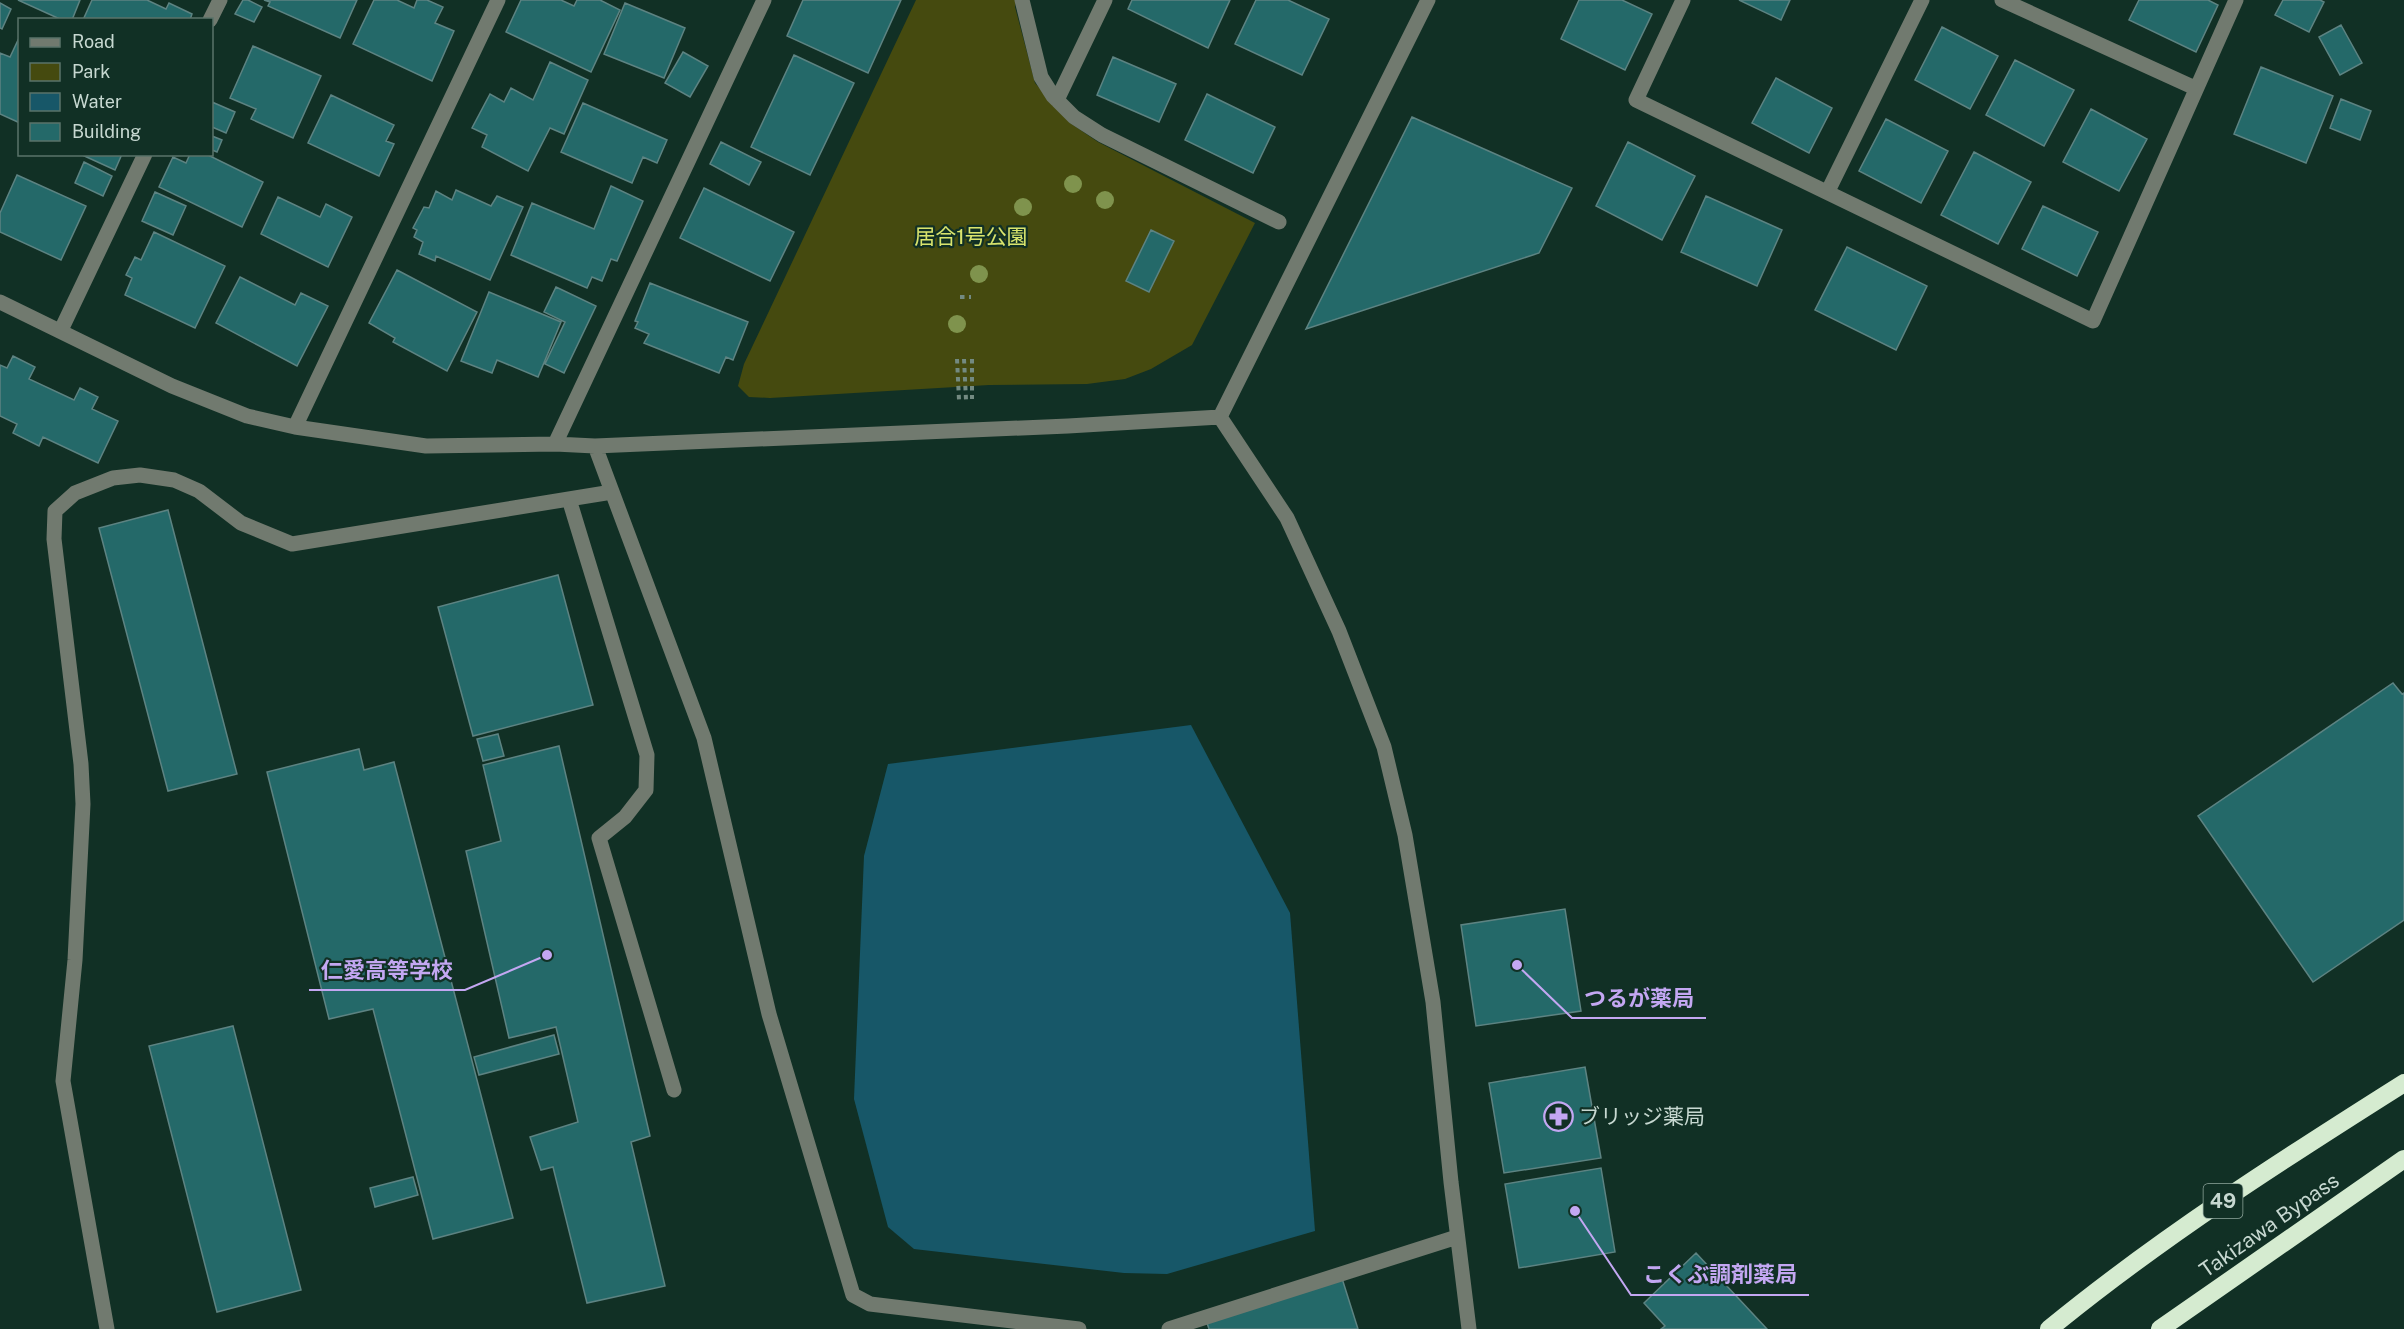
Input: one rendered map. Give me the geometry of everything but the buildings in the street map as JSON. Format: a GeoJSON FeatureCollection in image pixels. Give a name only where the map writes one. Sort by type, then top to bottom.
{"type":"FeatureCollection","features":[{"type":"Feature","properties":{"kind":"highway","name":"49"},"geometry":{"type":"LineString","coordinates":[[2049,1329],[2098,1288],[2287,1157],[2404,1083]]}},
{"type":"Feature","properties":{"kind":"highway","name":"Takizawa Bypass"},"geometry":{"type":"LineString","coordinates":[[2160,1329],[2404,1159]]}},
{"type":"Feature","properties":{"kind":"street"},"geometry":{"type":"LineString","coordinates":[[211,18],[220,0]]}},
{"type":"Feature","properties":{"kind":"street"},"geometry":{"type":"LineString","coordinates":[[295,427],[498,0]]}},
{"type":"Feature","properties":{"kind":"street"},"geometry":{"type":"LineString","coordinates":[[555,444],[764,0]]}},
{"type":"Feature","properties":{"kind":"street"},"geometry":{"type":"LineString","coordinates":[[1022,0],[1041,77],[1057,100],[1074,117],[1102,135],[1280,222]]}},
{"type":"Feature","properties":{"kind":"street"},"geometry":{"type":"LineString","coordinates":[[1057,100],[1105,0]]}},
{"type":"Feature","properties":{"kind":"street"},"geometry":{"type":"LineString","coordinates":[[1220,417],[1428,0]]}},
{"type":"Feature","properties":{"kind":"street"},"geometry":{"type":"LineString","coordinates":[[1683,0],[1636,100],[2093,321],[2236,0]]}},
{"type":"Feature","properties":{"kind":"street"},"geometry":{"type":"LineString","coordinates":[[1828,191],[1922,0]]}},
{"type":"Feature","properties":{"kind":"street"},"geometry":{"type":"LineString","coordinates":[[2002,0],[2195,88]]}},
{"type":"Feature","properties":{"kind":"street"},"geometry":{"type":"LineString","coordinates":[[61,330],[144,156]]}},
{"type":"Feature","properties":{"kind":"street"},"geometry":{"type":"LineString","coordinates":[[0,302],[172,386],[247,416],[295,427],[426,446],[555,444],[595,446],[1068,426],[1220,417]]}},
{"type":"Feature","properties":{"kind":"street"},"geometry":{"type":"LineString","coordinates":[[1220,417],[1287,518],[1339,631],[1384,747],[1405,835],[1433,1002],[1457,1237],[1469,1329]]}},
{"type":"Feature","properties":{"kind":"street"},"geometry":{"type":"LineString","coordinates":[[595,446],[704,738],[769,1014],[853,1295],[870,1304],[1079,1329]]}},
{"type":"Feature","properties":{"kind":"street"},"geometry":{"type":"LineString","coordinates":[[107,1329],[63,1081],[75,960],[83,804],[81,764],[54,539],[55,511],[75,493],[113,478],[140,476],[174,480],[199,491],[241,523],[292,544],[612,492]]}},
{"type":"Feature","properties":{"kind":"street"},"geometry":{"type":"LineString","coordinates":[[569,499],[647,754],[646,790],[625,817],[599,838],[674,1090]]}},
{"type":"Feature","properties":{"kind":"street"},"geometry":{"type":"LineString","coordinates":[[1169,1329],[1457,1237]]}},
{"type":"Feature","properties":{"kind":"path"},"geometry":{"type":"LineString","coordinates":[[960,297],[971,297]]}},
{"type":"Feature","properties":{"kind":"path"},"geometry":{"type":"LineString","coordinates":[[957,359],[959,400]]}},
{"type":"Feature","properties":{"kind":"path"},"geometry":{"type":"LineString","coordinates":[[964,359],[966,400]]}},
{"type":"Feature","properties":{"kind":"path"},"geometry":{"type":"LineString","coordinates":[[972,359],[972,399]]}},
{"type":"Feature","properties":{"kind":"green space","name":"居合1号公園"},"geometry":{"type":"Polygon","coordinates":[[[916,0],[1016,0],[1015,7],[1035,83],[1070,123],[1098,142],[1255,223],[1192,345],[1151,369],[1125,379],[1087,384],[989,385],[770,398],[749,397],[738,386],[744,364],[916,0]]]}},
{"type":"Feature","properties":{"kind":"water"},"geometry":{"type":"Polygon","coordinates":[[[1191,725],[1290,913],[1315,1231],[1167,1274],[1124,1273],[914,1249],[888,1227],[854,1099],[864,856],[888,764],[1191,725]]]}},
{"type":"Feature","properties":{"kind":"place","name":"仁愛高等学校"},"geometry":{"type":"Point","coordinates":[547,955]}},
{"type":"Feature","properties":{"kind":"place","name":"つるが薬局"},"geometry":{"type":"Point","coordinates":[1517,965]}},
{"type":"Feature","properties":{"kind":"place","name":"ブリッジ薬局"},"geometry":{"type":"Point","coordinates":[1558,1116]}},
{"type":"Feature","properties":{"kind":"place","name":"こくぶ調剤薬局"},"geometry":{"type":"Point","coordinates":[1575,1211]}}]}
